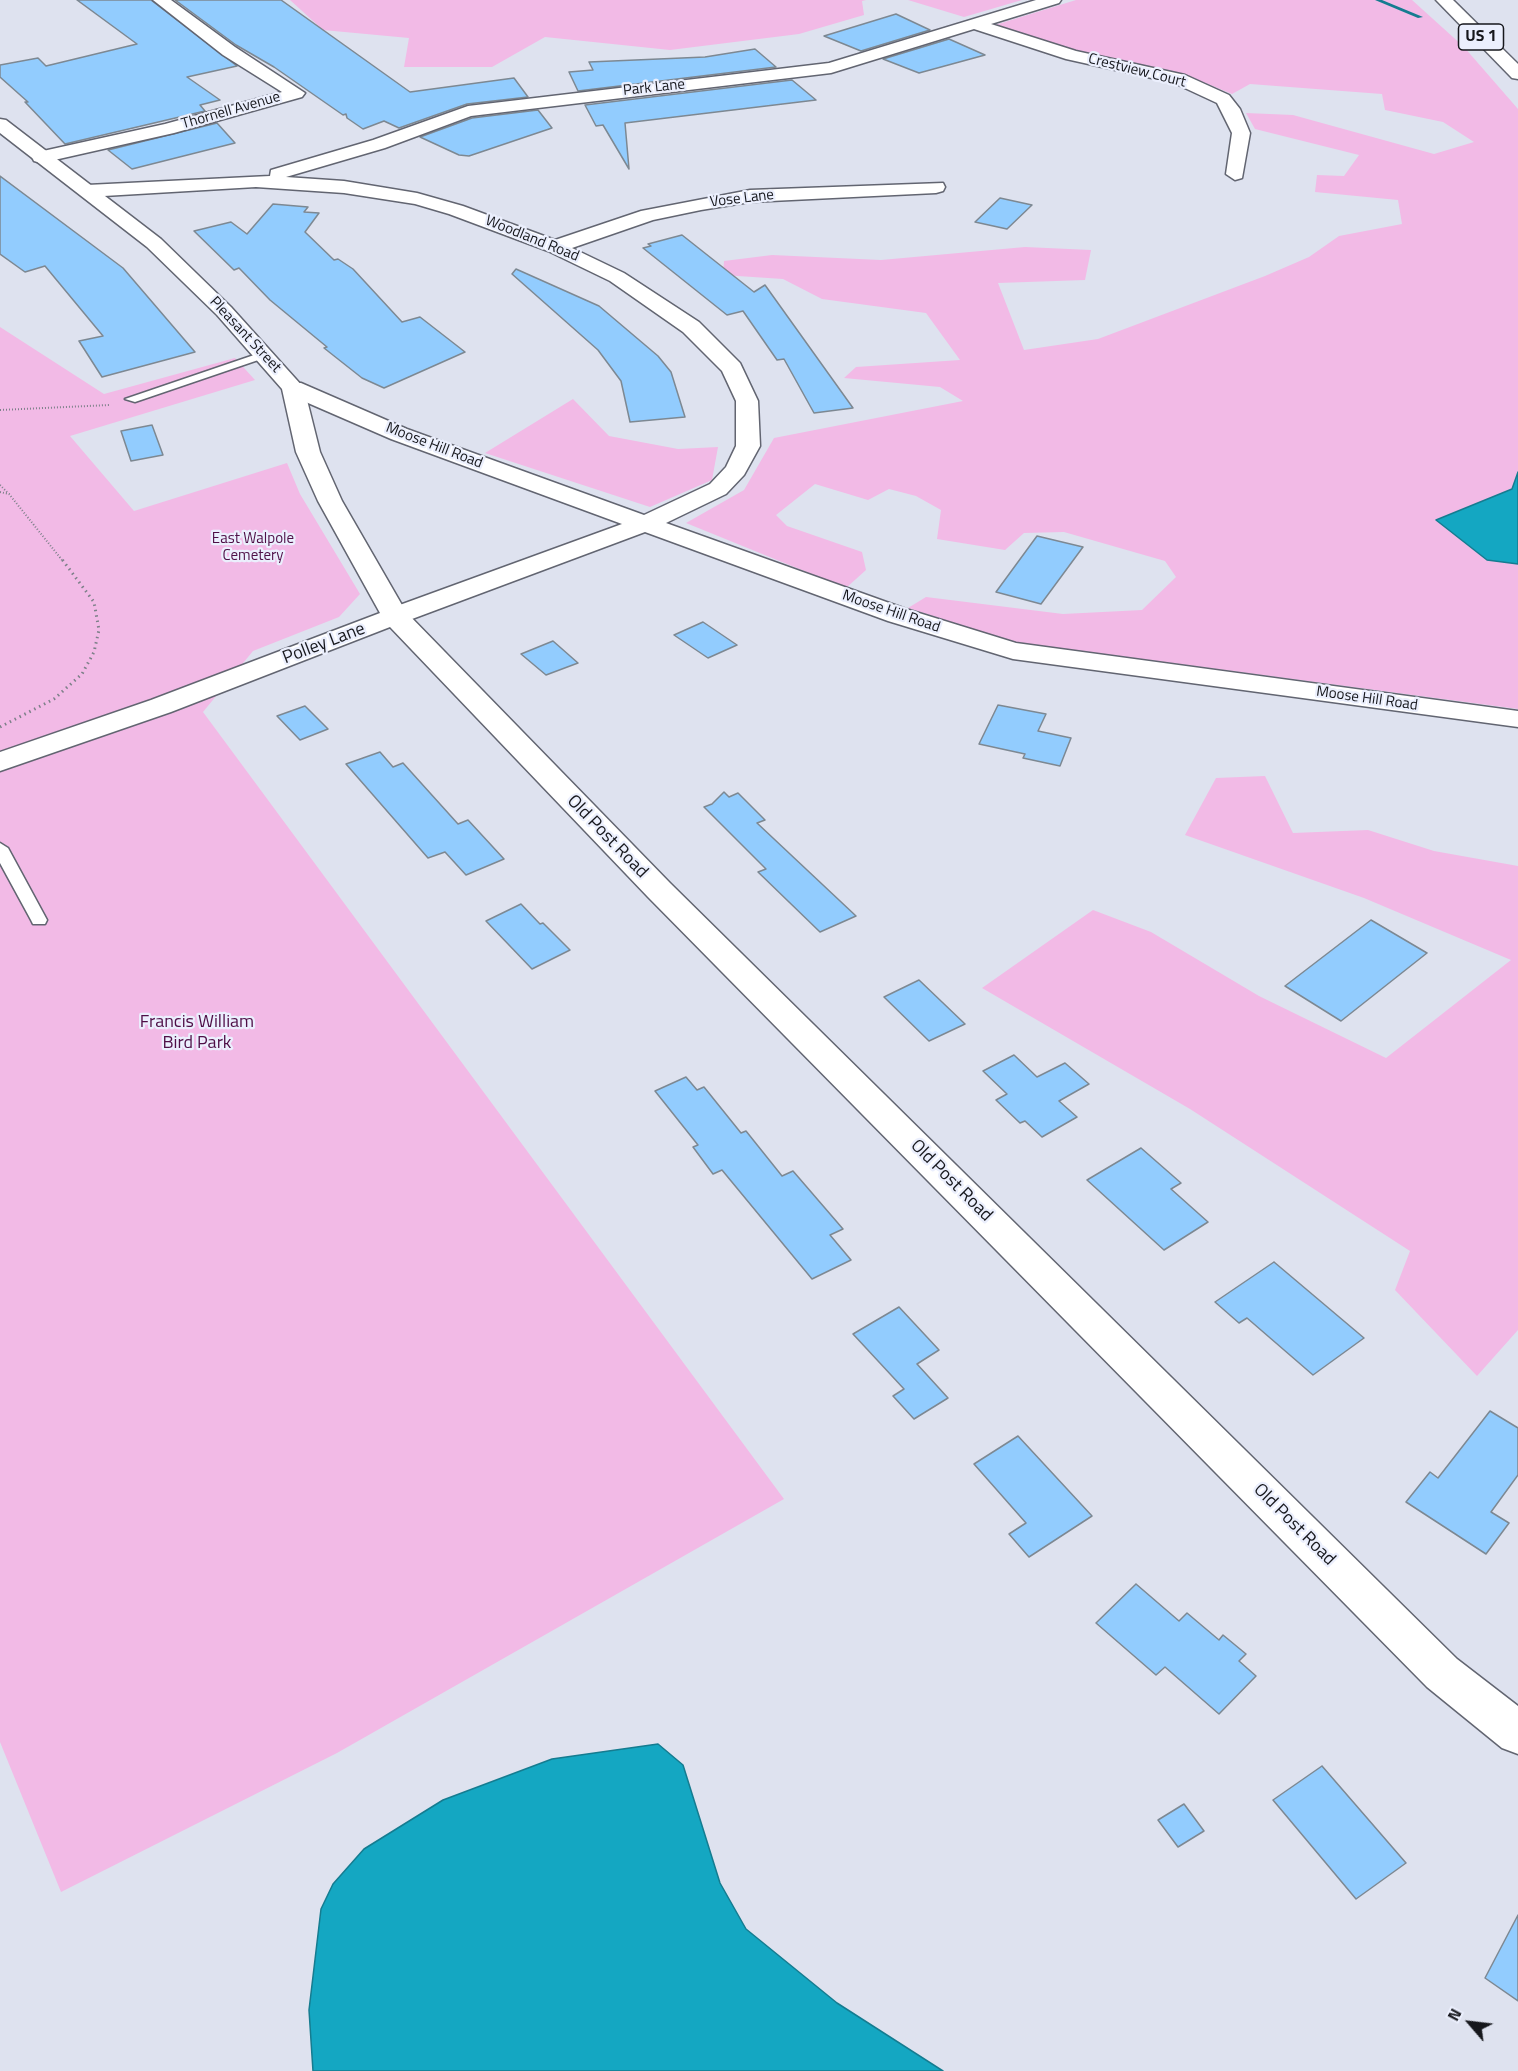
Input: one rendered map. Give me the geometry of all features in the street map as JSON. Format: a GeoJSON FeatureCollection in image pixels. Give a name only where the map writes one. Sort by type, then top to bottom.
{"type":"FeatureCollection","features":[{"type":"Feature","properties":{"kind":"street","name":"Thornell Avenue"},"geometry":{"type":"LineString","coordinates":[[41,157],[168,129],[296,93],[229,51],[160,0]]}},
{"type":"Feature","properties":{"kind":"street","name":"Park Lane"},"geometry":{"type":"LineString","coordinates":[[256,181],[374,162],[468,111],[831,68],[1053,0]]}},
{"type":"Feature","properties":{"kind":"street","name":"US 1"},"geometry":{"type":"LineString","coordinates":[[1444,0],[1518,74]]}},
{"type":"Feature","properties":{"kind":"street","name":"Crestview Court"},"geometry":{"type":"LineString","coordinates":[[973,24],[1072,55],[1179,79],[1223,99],[1231,109],[1241,133],[1235,174]]}},
{"type":"Feature","properties":{"kind":"street","name":"Pleasant Street"},"geometry":{"type":"LineString","coordinates":[[0,124],[154,243],[224,311],[293,388],[313,467],[362,563],[395,616]]}},
{"type":"Feature","properties":{"kind":"street"},"geometry":{"type":"LineString","coordinates":[[374,162],[384,192]]}},
{"type":"Feature","properties":{"kind":"street","name":"Woodland Road"},"geometry":{"type":"LineString","coordinates":[[87,191],[256,181],[384,192],[456,210],[555,247],[617,277],[691,327],[732,368],[747,401],[748,446],[736,470],[718,489],[647,523]]}},
{"type":"Feature","properties":{"kind":"street","name":"Vose Lane"},"geometry":{"type":"LineString","coordinates":[[555,247],[648,215],[750,196],[936,187]]}},
{"type":"Feature","properties":{"kind":"street","name":"Moose Hill Road"},"geometry":{"type":"LineString","coordinates":[[293,388],[399,434],[897,615],[1013,651],[1518,719]]}},
{"type":"Feature","properties":{"kind":"street","name":"Polley Lane"},"geometry":{"type":"LineString","coordinates":[[0,762],[161,706],[647,523]]}},
{"type":"Feature","properties":{"kind":"street","name":"Old Post Road"},"geometry":{"type":"LineString","coordinates":[[395,616],[659,890],[1433,1664],[1518,1733]]}},
{"type":"Feature","properties":{"kind":"lane"},"geometry":{"type":"LineString","coordinates":[[131,399],[264,356]]}},
{"type":"Feature","properties":{"kind":"lane"},"geometry":{"type":"LineString","coordinates":[[0,848],[39,920]]}},
{"type":"Feature","properties":{"kind":"path"},"geometry":{"type":"LineString","coordinates":[[0,410],[100,406],[131,399]]}},
{"type":"Feature","properties":{"kind":"path"},"geometry":{"type":"LineString","coordinates":[[0,485],[94,602],[99,630],[94,652],[82,674],[54,699],[0,727]]}},
{"type":"Feature","properties":{"kind":"path"},"geometry":{"type":"LineString","coordinates":[[0,492],[9,494]]}},
{"type":"Feature","properties":{"kind":"green space"},"geometry":{"type":"Polygon","coordinates":[[[290,0],[866,0],[862,1],[864,15],[799,34],[670,50],[545,37],[492,67],[404,67],[409,38],[323,30],[290,0]]]}},
{"type":"Feature","properties":{"kind":"green space"},"geometry":{"type":"Polygon","coordinates":[[[908,0],[1022,0],[964,17],[908,0]]]}},
{"type":"Feature","properties":{"kind":"green space"},"geometry":{"type":"Polygon","coordinates":[[[1076,0],[1412,0],[1464,47],[1518,109],[1518,709],[1014,642],[908,608],[926,597],[1063,614],[1142,610],[1176,577],[1165,561],[1064,532],[1024,533],[1005,550],[937,539],[941,510],[916,496],[889,489],[868,500],[815,484],[776,515],[787,526],[862,552],[866,570],[846,588],[686,523],[744,490],[774,438],[963,401],[940,387],[844,378],[856,367],[960,360],[926,313],[822,299],[783,279],[723,275],[724,261],[772,255],[881,260],[1025,247],[1091,250],[1085,280],[998,283],[1024,350],[1098,339],[1265,276],[1309,257],[1339,236],[1402,224],[1398,200],[1315,192],[1317,175],[1344,176],[1359,155],[1255,129],[1246,113],[1293,115],[1434,154],[1474,142],[1443,122],[1385,110],[1382,94],[1250,84],[1232,94],[1181,73],[1111,60],[1046,43],[995,25],[1076,0]]]}},
{"type":"Feature","properties":{"kind":"green space","name":"Francis William Bird Park"},"geometry":{"type":"Polygon","coordinates":[[[0,327],[104,394],[235,358],[255,380],[70,436],[134,511],[287,463],[300,494],[360,594],[339,617],[253,651],[203,712],[784,1499],[337,1753],[61,1892],[0,1742],[0,327]]]}},
{"type":"Feature","properties":{"kind":"green space"},"geometry":{"type":"Polygon","coordinates":[[[573,399],[609,436],[678,449],[718,447],[712,480],[650,507],[485,453],[573,399]]]}},
{"type":"Feature","properties":{"kind":"green space"},"geometry":{"type":"Polygon","coordinates":[[[1265,776],[1293,833],[1368,830],[1434,851],[1518,866],[1518,1330],[1477,1376],[1395,1290],[1410,1251],[1190,1109],[982,988],[1093,910],[1151,932],[1259,996],[1386,1058],[1511,960],[1364,898],[1185,835],[1216,778],[1265,776]]]}},
{"type":"Feature","properties":{"kind":"water"},"geometry":{"type":"Polygon","coordinates":[[[1518,472],[1518,564],[1487,560],[1436,520],[1512,489],[1518,472]]]}},
{"type":"Feature","properties":{"kind":"water"},"geometry":{"type":"Polygon","coordinates":[[[658,1744],[683,1765],[720,1883],[746,1929],[837,2003],[943,2071],[313,2071],[309,2010],[321,1909],[333,1884],[364,1849],[443,1800],[552,1759],[658,1744]]]}},
{"type":"Feature","properties":{"kind":"building"},"geometry":{"type":"Polygon","coordinates":[[[77,0],[151,0],[237,66],[187,77],[220,100],[200,105],[205,111],[65,144],[25,102],[28,102],[0,77],[0,65],[38,58],[46,66],[137,44],[77,0]]]}},
{"type":"Feature","properties":{"kind":"building"},"geometry":{"type":"Polygon","coordinates":[[[175,0],[281,0],[410,92],[514,78],[528,97],[467,104],[399,128],[384,121],[363,129],[347,118],[346,114],[343,115],[274,67],[236,45],[175,0]]]}},
{"type":"Feature","properties":{"kind":"building"},"geometry":{"type":"Polygon","coordinates":[[[896,14],[930,30],[861,51],[824,36],[896,14]]]}},
{"type":"Feature","properties":{"kind":"building"},"geometry":{"type":"Polygon","coordinates":[[[949,39],[985,55],[919,73],[883,59],[949,39]]]}},
{"type":"Feature","properties":{"kind":"building"},"geometry":{"type":"Polygon","coordinates":[[[755,49],[776,67],[578,91],[569,72],[593,70],[589,62],[705,57],[755,49]]]}},
{"type":"Feature","properties":{"kind":"building"},"geometry":{"type":"Polygon","coordinates":[[[792,80],[816,100],[625,123],[629,169],[603,125],[596,126],[585,105],[792,80]]]}},
{"type":"Feature","properties":{"kind":"building"},"geometry":{"type":"Polygon","coordinates":[[[538,110],[552,128],[469,156],[459,155],[420,137],[472,118],[538,110]]]}},
{"type":"Feature","properties":{"kind":"building"},"geometry":{"type":"Polygon","coordinates":[[[217,123],[235,143],[132,169],[108,150],[217,123]]]}},
{"type":"Feature","properties":{"kind":"building"},"geometry":{"type":"Polygon","coordinates":[[[0,176],[123,268],[195,352],[102,377],[79,341],[103,336],[45,266],[25,272],[0,254],[0,176]]]}},
{"type":"Feature","properties":{"kind":"building"},"geometry":{"type":"Polygon","coordinates":[[[1000,198],[1032,205],[1007,229],[975,222],[1000,198]]]}},
{"type":"Feature","properties":{"kind":"building"},"geometry":{"type":"Polygon","coordinates":[[[273,204],[308,207],[304,212],[319,213],[305,232],[334,260],[338,259],[353,269],[402,322],[420,317],[465,352],[384,388],[362,378],[324,348],[327,347],[270,300],[239,268],[234,270],[194,231],[231,222],[247,234],[273,204]]]}},
{"type":"Feature","properties":{"kind":"building"},"geometry":{"type":"Polygon","coordinates":[[[682,235],[754,292],[765,285],[853,408],[814,413],[784,359],[777,360],[743,311],[727,315],[643,248],[651,246],[648,244],[682,235]]]}},
{"type":"Feature","properties":{"kind":"building"},"geometry":{"type":"Polygon","coordinates":[[[516,269],[599,306],[658,356],[671,372],[685,417],[630,422],[621,381],[598,350],[512,274],[516,269]]]}},
{"type":"Feature","properties":{"kind":"building"},"geometry":{"type":"Polygon","coordinates":[[[152,425],[163,455],[131,461],[121,431],[152,425]]]}},
{"type":"Feature","properties":{"kind":"building"},"geometry":{"type":"Polygon","coordinates":[[[1037,536],[1083,547],[1041,604],[996,592],[1037,536]]]}},
{"type":"Feature","properties":{"kind":"building"},"geometry":{"type":"Polygon","coordinates":[[[703,622],[737,645],[708,658],[674,635],[703,622]]]}},
{"type":"Feature","properties":{"kind":"building"},"geometry":{"type":"Polygon","coordinates":[[[553,641],[578,663],[546,675],[521,654],[553,641]]]}},
{"type":"Feature","properties":{"kind":"building"},"geometry":{"type":"Polygon","coordinates":[[[998,705],[1046,714],[1038,731],[1071,738],[1060,766],[1023,758],[1025,754],[979,744],[998,705]]]}},
{"type":"Feature","properties":{"kind":"building"},"geometry":{"type":"Polygon","coordinates":[[[305,706],[328,729],[300,740],[277,716],[305,706]]]}},
{"type":"Feature","properties":{"kind":"building"},"geometry":{"type":"Polygon","coordinates":[[[380,752],[393,767],[403,763],[458,824],[468,820],[504,859],[466,875],[445,852],[428,858],[346,764],[380,752]]]}},
{"type":"Feature","properties":{"kind":"building"},"geometry":{"type":"Polygon","coordinates":[[[724,792],[729,797],[738,793],[765,820],[757,823],[856,916],[820,932],[758,872],[766,869],[704,807],[712,804],[724,792]]]}},
{"type":"Feature","properties":{"kind":"building"},"geometry":{"type":"Polygon","coordinates":[[[521,904],[570,950],[532,969],[486,921],[521,904]]]}},
{"type":"Feature","properties":{"kind":"building"},"geometry":{"type":"Polygon","coordinates":[[[1371,920],[1427,953],[1341,1021],[1285,986],[1371,920]]]}},
{"type":"Feature","properties":{"kind":"building"},"geometry":{"type":"Polygon","coordinates":[[[919,980],[965,1024],[929,1041],[884,997],[919,980]]]}},
{"type":"Feature","properties":{"kind":"building"},"geometry":{"type":"Polygon","coordinates":[[[1014,1055],[1037,1077],[1065,1063],[1089,1084],[1059,1101],[1077,1117],[1042,1137],[1025,1121],[1020,1123],[996,1100],[1007,1094],[983,1071],[1014,1055]]]}},
{"type":"Feature","properties":{"kind":"building"},"geometry":{"type":"Polygon","coordinates":[[[686,1077],[697,1090],[704,1087],[741,1133],[746,1131],[782,1176],[793,1171],[843,1229],[830,1235],[851,1260],[812,1279],[722,1170],[713,1174],[693,1147],[698,1145],[655,1091],[686,1077]]]}},
{"type":"Feature","properties":{"kind":"building"},"geometry":{"type":"Polygon","coordinates":[[[1141,1148],[1181,1183],[1171,1189],[1208,1222],[1164,1250],[1087,1180],[1141,1148]]]}},
{"type":"Feature","properties":{"kind":"building"},"geometry":{"type":"Polygon","coordinates":[[[1274,1262],[1364,1338],[1313,1375],[1247,1318],[1239,1323],[1215,1302],[1274,1262]]]}},
{"type":"Feature","properties":{"kind":"building"},"geometry":{"type":"Polygon","coordinates":[[[899,1307],[939,1350],[917,1364],[948,1398],[914,1419],[893,1396],[904,1389],[853,1334],[899,1307]]]}},
{"type":"Feature","properties":{"kind":"building"},"geometry":{"type":"Polygon","coordinates":[[[1490,1411],[1518,1428],[1518,1475],[1491,1512],[1509,1523],[1486,1554],[1406,1502],[1430,1472],[1438,1478],[1490,1411]]]}},
{"type":"Feature","properties":{"kind":"building"},"geometry":{"type":"Polygon","coordinates":[[[1018,1436],[1092,1516],[1029,1557],[1009,1534],[1026,1523],[974,1464],[1018,1436]]]}},
{"type":"Feature","properties":{"kind":"building"},"geometry":{"type":"Polygon","coordinates":[[[1136,1584],[1179,1621],[1187,1613],[1219,1640],[1223,1635],[1246,1654],[1239,1661],[1256,1676],[1219,1714],[1165,1667],[1156,1675],[1096,1623],[1136,1584]]]}},
{"type":"Feature","properties":{"kind":"building"},"geometry":{"type":"Polygon","coordinates":[[[1322,1766],[1406,1863],[1356,1899],[1273,1800],[1322,1766]]]}},
{"type":"Feature","properties":{"kind":"building"},"geometry":{"type":"Polygon","coordinates":[[[1184,1804],[1204,1831],[1178,1847],[1158,1820],[1184,1804]]]}},
{"type":"Feature","properties":{"kind":"building"},"geometry":{"type":"Polygon","coordinates":[[[1518,1915],[1518,2001],[1485,1978],[1518,1915]]]}},
{"type":"Feature","properties":{"kind":"waterway"},"geometry":{"type":"LineString","coordinates":[[1378,0],[1420,17]]}},
{"type":"Feature","properties":{"kind":"park label","name":"East Walpole Cemetery"},"geometry":{"type":"Point","coordinates":[253,548]}}]}
